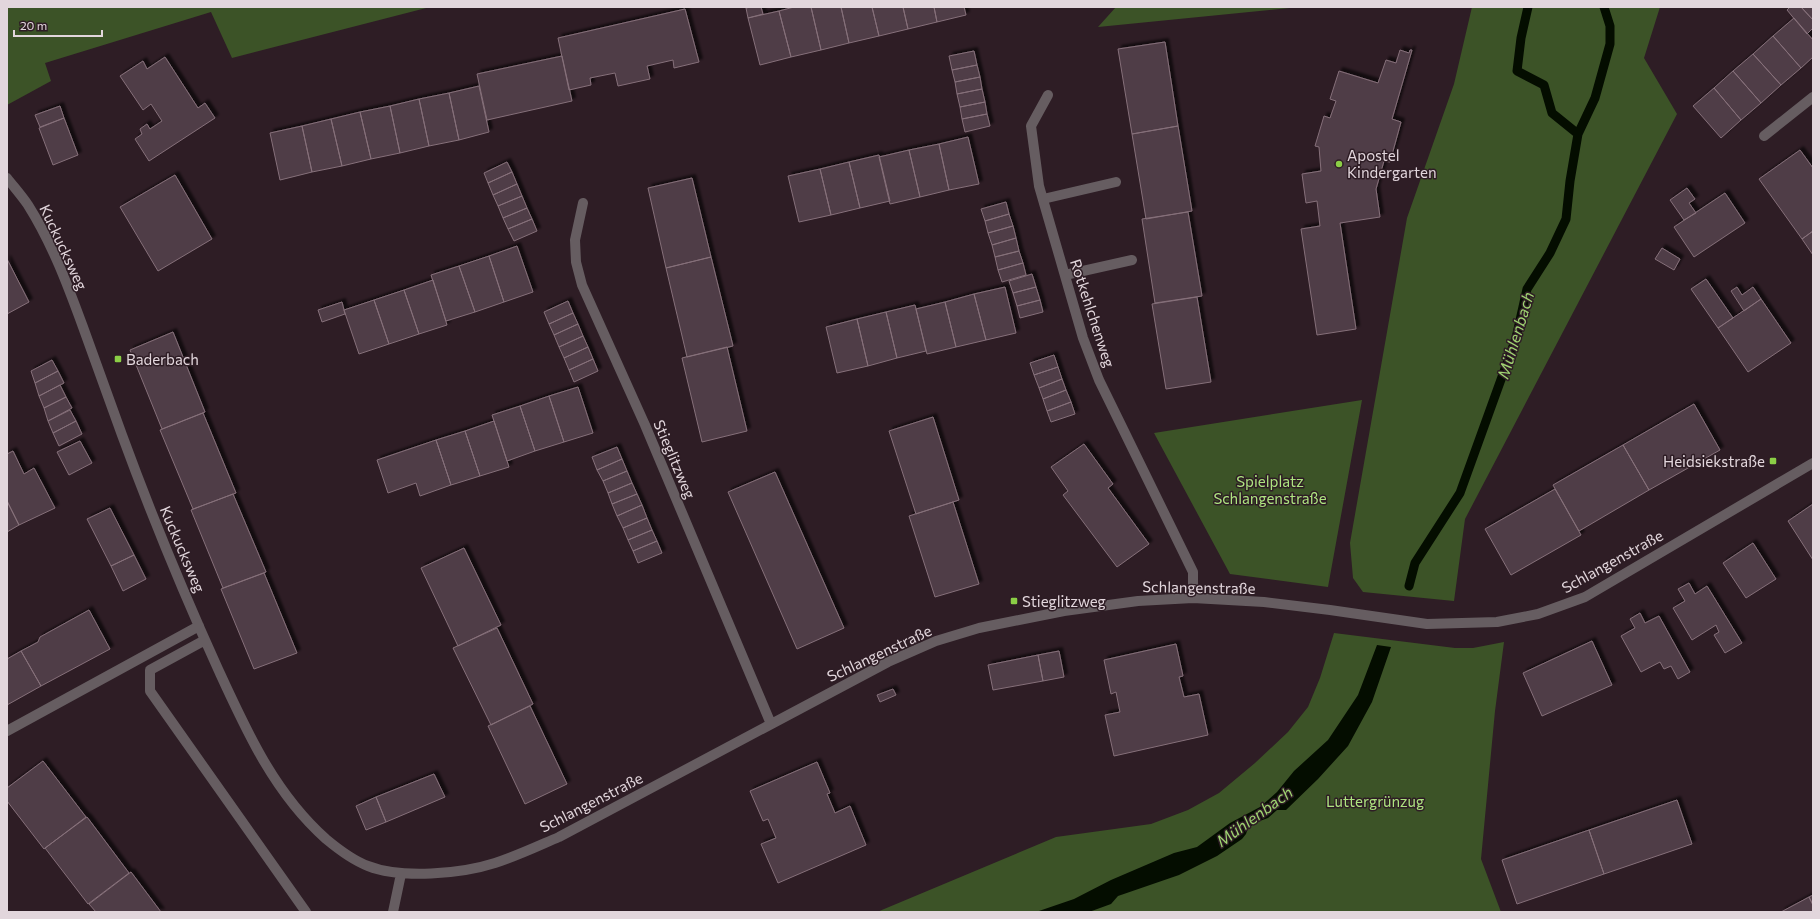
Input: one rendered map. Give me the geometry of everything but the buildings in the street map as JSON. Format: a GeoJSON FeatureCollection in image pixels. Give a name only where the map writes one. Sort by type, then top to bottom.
{"type":"FeatureCollection","features":[{"type":"Feature","properties":{"kind":"street","name":"Rotkehlchenweg"},"geometry":{"type":"LineString","coordinates":[[1048,95],[1031,126],[1039,186],[1083,338],[1099,380],[1193,572],[1193,598]]}},
{"type":"Feature","properties":{"kind":"street"},"geometry":{"type":"LineString","coordinates":[[1764,136],[1813,97]]}},
{"type":"Feature","properties":{"kind":"street","name":"Kuckucksweg"},"geometry":{"type":"LineString","coordinates":[[7,178],[28,206],[57,261],[73,299],[141,486],[199,626],[241,720],[266,765],[294,806],[312,826],[334,845],[352,858],[368,866],[401,874]]}},
{"type":"Feature","properties":{"kind":"street"},"geometry":{"type":"LineString","coordinates":[[1043,199],[1116,182]]}},
{"type":"Feature","properties":{"kind":"street","name":"Stieglitzweg"},"geometry":{"type":"LineString","coordinates":[[582,203],[575,240],[576,262],[582,285],[645,425],[771,724]]}},
{"type":"Feature","properties":{"kind":"street"},"geometry":{"type":"LineString","coordinates":[[1065,275],[1132,260]]}},
{"type":"Feature","properties":{"kind":"street","name":"Schlangenstraße"},"geometry":{"type":"LineString","coordinates":[[401,874],[460,870],[493,864],[559,837],[888,662],[936,641],[979,628],[1102,604],[1193,598],[1264,602],[1427,624],[1496,622],[1538,614],[1585,597],[1813,464]]}},
{"type":"Feature","properties":{"kind":"street"},"geometry":{"type":"LineString","coordinates":[[7,731],[199,626]]}},
{"type":"Feature","properties":{"kind":"street"},"geometry":{"type":"LineString","coordinates":[[205,640],[150,670],[150,691],[306,912]]}},
{"type":"Feature","properties":{"kind":"street"},"geometry":{"type":"LineString","coordinates":[[393,912],[401,874]]}},
{"type":"Feature","properties":{"kind":"green space"},"geometry":{"type":"Polygon","coordinates":[[[7,7],[430,7],[232,58],[211,12],[45,63],[51,81],[7,105],[7,7]]]}},
{"type":"Feature","properties":{"kind":"green space"},"geometry":{"type":"Polygon","coordinates":[[[1116,7],[1299,7],[1098,27],[1116,7]]]}},
{"type":"Feature","properties":{"kind":"green space"},"geometry":{"type":"Polygon","coordinates":[[[1472,7],[1660,7],[1644,58],[1677,114],[1465,519],[1454,601],[1363,592],[1353,578],[1350,543],[1407,218],[1454,84],[1472,7]]]}},
{"type":"Feature","properties":{"kind":"green space","name":"Spielplatz Schlangenstraße"},"geometry":{"type":"Polygon","coordinates":[[[1362,400],[1328,587],[1230,574],[1154,433],[1362,400]]]}},
{"type":"Feature","properties":{"kind":"green space","name":"Luttergrünzug"},"geometry":{"type":"Polygon","coordinates":[[[1334,633],[1455,648],[1473,648],[1504,642],[1495,711],[1481,859],[1501,912],[877,912],[1056,837],[1151,824],[1188,810],[1219,793],[1255,763],[1288,732],[1308,707],[1320,678],[1334,633]]]}},
{"type":"Feature","properties":{"kind":"water"},"geometry":{"type":"Polygon","coordinates":[[[1377,645],[1391,647],[1372,702],[1348,746],[1318,779],[1286,810],[1277,810],[1268,818],[1257,822],[1248,828],[1242,839],[1217,856],[1179,875],[1118,896],[1111,904],[1089,912],[1036,912],[1074,899],[1111,880],[1174,853],[1197,847],[1230,823],[1260,807],[1277,792],[1294,771],[1328,740],[1358,695],[1377,645]]]}},
{"type":"Feature","properties":{"kind":"waterway"},"geometry":{"type":"LineString","coordinates":[[1528,7],[1521,38],[1517,71],[1544,85],[1552,113],[1578,134]]}},
{"type":"Feature","properties":{"kind":"waterway","name":"Mühlenbach"},"geometry":{"type":"LineString","coordinates":[[1409,586],[1415,563],[1460,493],[1516,338],[1527,289],[1550,253],[1566,219],[1570,181],[1578,134],[1595,98],[1610,44],[1610,26],[1604,7]]}},
{"type":"Feature","properties":{"kind":"place","name":"Apostel Kindergarten"},"geometry":{"type":"Point","coordinates":[1339,164]}},
{"type":"Feature","properties":{"kind":"place","name":"Baderbach"},"geometry":{"type":"Point","coordinates":[118,359]}},
{"type":"Feature","properties":{"kind":"place","name":"Heidsiekstraße"},"geometry":{"type":"Point","coordinates":[1773,461]}},
{"type":"Feature","properties":{"kind":"place","name":"Stieglitzweg"},"geometry":{"type":"Point","coordinates":[1014,601]}}]}
